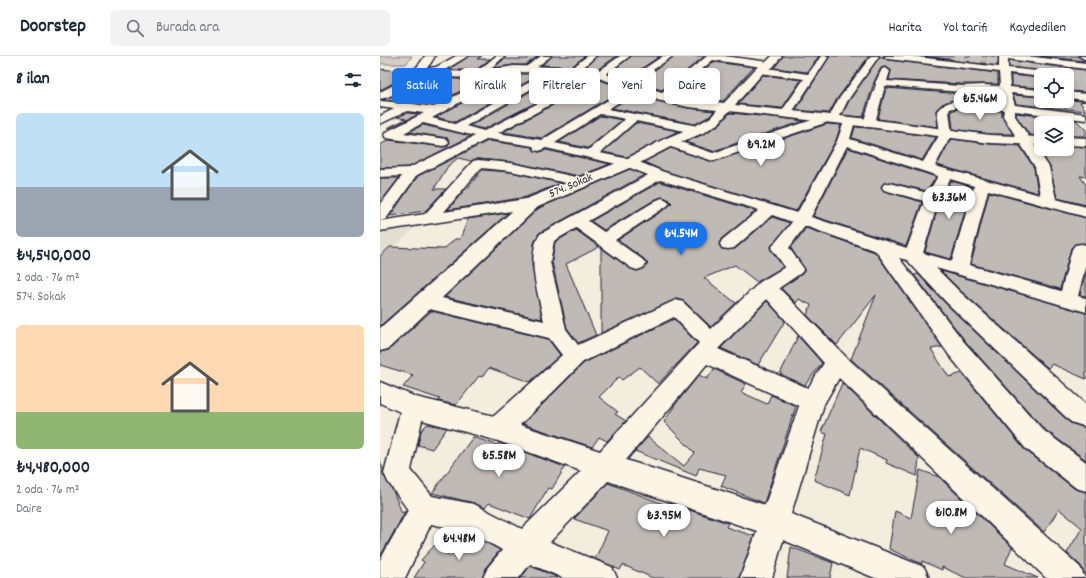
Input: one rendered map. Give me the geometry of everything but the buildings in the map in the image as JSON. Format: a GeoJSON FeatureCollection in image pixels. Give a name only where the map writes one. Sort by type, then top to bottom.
{"type":"FeatureCollection","features":[{"type":"Feature","properties":{"kind":"street"},"geometry":{"type":"LineString","coordinates":[[416,68],[419,56]]}},
{"type":"Feature","properties":{"kind":"street"},"geometry":{"type":"LineString","coordinates":[[417,68],[430,56]]}},
{"type":"Feature","properties":{"kind":"street"},"geometry":{"type":"LineString","coordinates":[[441,68],[463,56]]}},
{"type":"Feature","properties":{"kind":"street"},"geometry":{"type":"LineString","coordinates":[[486,68],[501,56]]}},
{"type":"Feature","properties":{"kind":"street"},"geometry":{"type":"LineString","coordinates":[[530,68],[546,56]]}},
{"type":"Feature","properties":{"kind":"street"},"geometry":{"type":"LineString","coordinates":[[578,68],[592,56]]}},
{"type":"Feature","properties":{"kind":"street"},"geometry":{"type":"LineString","coordinates":[[600,74],[626,56]]}},
{"type":"Feature","properties":{"kind":"street"},"geometry":{"type":"LineString","coordinates":[[654,68],[669,56]]}},
{"type":"Feature","properties":{"kind":"street"},"geometry":{"type":"LineString","coordinates":[[661,98],[712,56],[768,64],[810,77]]}},
{"type":"Feature","properties":{"kind":"street"},"geometry":{"type":"LineString","coordinates":[[785,115],[825,56]]}},
{"type":"Feature","properties":{"kind":"street"},"geometry":{"type":"LineString","coordinates":[[669,142],[713,157],[829,120],[875,56]]}},
{"type":"Feature","properties":{"kind":"street"},"geometry":{"type":"LineString","coordinates":[[869,123],[880,83],[890,69],[891,56],[957,61],[1034,74]]}},
{"type":"Feature","properties":{"kind":"street"},"geometry":{"type":"LineString","coordinates":[[1048,202],[1042,167],[1009,116],[1010,106],[1005,90],[1004,56],[1086,66]]}},
{"type":"Feature","properties":{"kind":"street"},"geometry":{"type":"LineString","coordinates":[[735,70],[745,61]]}},
{"type":"Feature","properties":{"kind":"street"},"geometry":{"type":"LineString","coordinates":[[944,88],[946,74],[954,72],[957,61]]}},
{"type":"Feature","properties":{"kind":"street","name":"574. Sokak"},"geometry":{"type":"LineString","coordinates":[[380,342],[532,203],[629,163],[669,142],[698,130],[715,120],[768,64]]}},
{"type":"Feature","properties":{"kind":"street"},"geometry":{"type":"LineString","coordinates":[[880,83],[962,89],[983,88],[1034,92]]}},
{"type":"Feature","properties":{"kind":"street"},"geometry":{"type":"LineString","coordinates":[[380,91],[392,84]]}},
{"type":"Feature","properties":{"kind":"street"},"geometry":{"type":"LineString","coordinates":[[457,127],[529,86]]}},
{"type":"Feature","properties":{"kind":"street"},"geometry":{"type":"LineString","coordinates":[[962,89],[975,103]]}},
{"type":"Feature","properties":{"kind":"street"},"geometry":{"type":"LineString","coordinates":[[380,96],[392,90]]}},
{"type":"Feature","properties":{"kind":"street"},"geometry":{"type":"LineString","coordinates":[[656,93],[661,98],[727,108],[829,120],[869,123],[946,134],[1034,142]]}},
{"type":"Feature","properties":{"kind":"street"},"geometry":{"type":"LineString","coordinates":[[1074,96],[1086,97]]}},
{"type":"Feature","properties":{"kind":"street"},"geometry":{"type":"LineString","coordinates":[[386,135],[423,119],[460,98]]}},
{"type":"Feature","properties":{"kind":"street"},"geometry":{"type":"LineString","coordinates":[[927,168],[946,134],[943,111],[946,107],[960,103],[1010,106],[1038,116]]}},
{"type":"Feature","properties":{"kind":"street"},"geometry":{"type":"LineString","coordinates":[[380,104],[437,110]]}},
{"type":"Feature","properties":{"kind":"street"},"geometry":{"type":"LineString","coordinates":[[380,216],[412,172],[544,104]]}},
{"type":"Feature","properties":{"kind":"street"},"geometry":{"type":"LineString","coordinates":[[520,160],[600,111],[609,104]]}},
{"type":"Feature","properties":{"kind":"street"},"geometry":{"type":"LineString","coordinates":[[380,121],[407,106]]}},
{"type":"Feature","properties":{"kind":"street"},"geometry":{"type":"LineString","coordinates":[[600,111],[698,130]]}},
{"type":"Feature","properties":{"kind":"street"},"geometry":{"type":"LineString","coordinates":[[592,153],[634,117]]}},
{"type":"Feature","properties":{"kind":"street"},"geometry":{"type":"LineString","coordinates":[[1074,117],[1086,117]]}},
{"type":"Feature","properties":{"kind":"street"},"geometry":{"type":"LineString","coordinates":[[423,119],[486,135],[592,153],[629,163],[660,175],[770,209],[801,221],[882,247],[1086,305]]}},
{"type":"Feature","properties":{"kind":"street"},"geometry":{"type":"LineString","coordinates":[[499,578],[525,547],[604,466],[707,347],[767,287],[795,269],[780,248],[801,221],[843,141],[849,121]]}},
{"type":"Feature","properties":{"kind":"street"},"geometry":{"type":"LineString","coordinates":[[386,135],[443,142]]}},
{"type":"Feature","properties":{"kind":"street"},"geometry":{"type":"LineString","coordinates":[[843,141],[946,174],[1086,212]]}},
{"type":"Feature","properties":{"kind":"street"},"geometry":{"type":"LineString","coordinates":[[1074,141],[1086,142]]}},
{"type":"Feature","properties":{"kind":"street"},"geometry":{"type":"LineString","coordinates":[[430,218],[478,164],[520,160],[580,182]]}},
{"type":"Feature","properties":{"kind":"street"},"geometry":{"type":"LineString","coordinates":[[380,172],[412,172]]}},
{"type":"Feature","properties":{"kind":"street"},"geometry":{"type":"LineString","coordinates":[[913,256],[932,199],[946,174]]}},
{"type":"Feature","properties":{"kind":"street"},"geometry":{"type":"LineString","coordinates":[[575,356],[556,332],[541,262],[546,238],[660,175]]}},
{"type":"Feature","properties":{"kind":"street"},"geometry":{"type":"LineString","coordinates":[[959,269],[982,184]]}},
{"type":"Feature","properties":{"kind":"street"},"geometry":{"type":"LineString","coordinates":[[890,187],[932,199]]}},
{"type":"Feature","properties":{"kind":"street"},"geometry":{"type":"LineString","coordinates":[[380,192],[397,192]]}},
{"type":"Feature","properties":{"kind":"street"},"geometry":{"type":"LineString","coordinates":[[380,226],[532,203]]}},
{"type":"Feature","properties":{"kind":"street"},"geometry":{"type":"LineString","coordinates":[[603,240],[662,203]]}},
{"type":"Feature","properties":{"kind":"street"},"geometry":{"type":"LineString","coordinates":[[728,244],[770,209]]}},
{"type":"Feature","properties":{"kind":"street"},"geometry":{"type":"LineString","coordinates":[[577,221],[637,264]]}},
{"type":"Feature","properties":{"kind":"street"},"geometry":{"type":"LineString","coordinates":[[882,247],[957,349],[1034,439],[1086,478]]}},
{"type":"Feature","properties":{"kind":"street"},"geometry":{"type":"LineString","coordinates":[[1068,299],[1081,250],[1086,251]]}},
{"type":"Feature","properties":{"kind":"street"},"geometry":{"type":"LineString","coordinates":[[913,256],[959,302],[1080,414],[1086,416]]}},
{"type":"Feature","properties":{"kind":"street"},"geometry":{"type":"LineString","coordinates":[[767,287],[837,362],[1069,578]]}},
{"type":"Feature","properties":{"kind":"street"},"geometry":{"type":"LineString","coordinates":[[424,301],[556,332]]}},
{"type":"Feature","properties":{"kind":"street"},"geometry":{"type":"LineString","coordinates":[[498,429],[575,356],[676,307],[707,347],[812,401]]}},
{"type":"Feature","properties":{"kind":"street"},"geometry":{"type":"LineString","coordinates":[[756,578],[812,401],[837,362]]}},
{"type":"Feature","properties":{"kind":"street"},"geometry":{"type":"LineString","coordinates":[[380,392],[413,407],[498,429],[604,466],[774,522],[913,578]]}},
{"type":"Feature","properties":{"kind":"street"},"geometry":{"type":"LineString","coordinates":[[413,407],[397,473],[424,509],[474,518],[525,547],[601,578]]}},
{"type":"Feature","properties":{"kind":"street"},"geometry":{"type":"LineString","coordinates":[[389,578],[388,576],[424,509]]}},
{"type":"Feature","properties":{"kind":"shaded area"},"geometry":{"type":"Polygon","coordinates":[[[380,56],[412,56],[406,64],[380,64],[380,56]]]}},
{"type":"Feature","properties":{"kind":"shaded area"},"geometry":{"type":"Polygon","coordinates":[[[416,226],[407,235],[380,259],[380,232],[416,226]]]}},
{"type":"Feature","properties":{"kind":"tunnel"},"geometry":{"type":"LineString","coordinates":[[954,56],[1034,70]]}},
{"type":"Feature","properties":{"kind":"tunnel"},"geometry":{"type":"LineString","coordinates":[[1074,76],[1086,79]]}}]}
